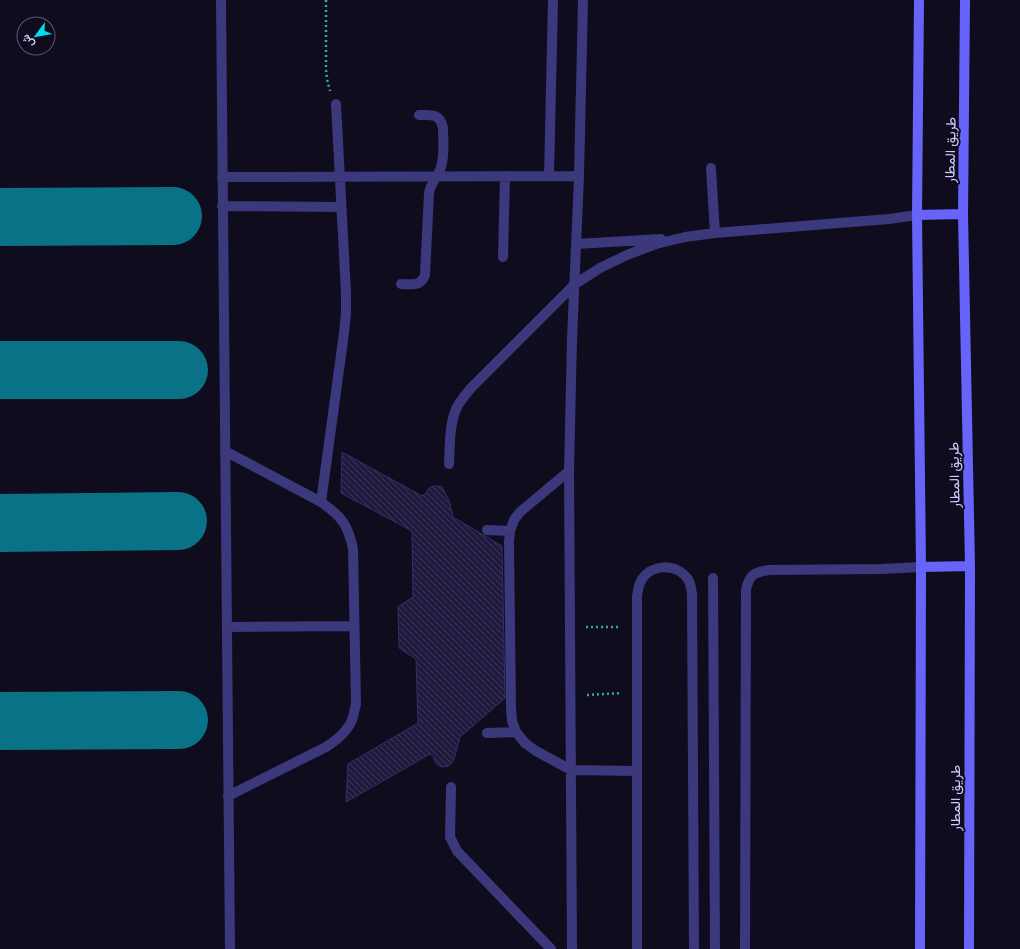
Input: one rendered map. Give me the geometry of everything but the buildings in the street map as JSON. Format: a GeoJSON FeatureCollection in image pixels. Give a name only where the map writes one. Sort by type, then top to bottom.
{"type":"FeatureCollection","features":[{"type":"Feature","properties":{"kind":"main road"},"geometry":{"type":"LineString","coordinates":[[919,0],[916,215],[922,567],[920,949]]}},
{"type":"Feature","properties":{"kind":"main road","name":"طريق المطار"},"geometry":{"type":"LineString","coordinates":[[965,0],[963,214],[970,566],[969,949]]}},
{"type":"Feature","properties":{"kind":"main road"},"geometry":{"type":"LineString","coordinates":[[916,215],[963,214]]}},
{"type":"Feature","properties":{"kind":"main road"},"geometry":{"type":"LineString","coordinates":[[922,567],[970,566]]}},
{"type":"Feature","properties":{"kind":"lane"},"geometry":{"type":"LineString","coordinates":[[220,0],[230,949]]}},
{"type":"Feature","properties":{"kind":"lane"},"geometry":{"type":"LineString","coordinates":[[549,176],[553,0]]}},
{"type":"Feature","properties":{"kind":"lane"},"geometry":{"type":"LineString","coordinates":[[572,949],[568,471],[579,176],[583,0]]}},
{"type":"Feature","properties":{"kind":"lane"},"geometry":{"type":"LineString","coordinates":[[321,502],[346,312],[346,286],[336,104]]}},
{"type":"Feature","properties":{"kind":"lane"},"geometry":{"type":"LineString","coordinates":[[401,284],[417,284],[421,282],[425,274],[429,193],[430,187],[439,172],[442,162],[442,123],[436,116],[419,115]]}},
{"type":"Feature","properties":{"kind":"lane"},"geometry":{"type":"LineString","coordinates":[[711,168],[715,233]]}},
{"type":"Feature","properties":{"kind":"lane"},"geometry":{"type":"LineString","coordinates":[[503,257],[505,176]]}},
{"type":"Feature","properties":{"kind":"lane"},"geometry":{"type":"LineString","coordinates":[[222,177],[579,176]]}},
{"type":"Feature","properties":{"kind":"lane"},"geometry":{"type":"LineString","coordinates":[[222,206],[341,207]]}},
{"type":"Feature","properties":{"kind":"lane"},"geometry":{"type":"LineString","coordinates":[[576,244],[685,237],[715,233],[889,219],[916,215]]}},
{"type":"Feature","properties":{"kind":"lane"},"geometry":{"type":"LineString","coordinates":[[449,464],[451,425],[457,407],[463,397],[470,388],[575,284],[600,268],[628,255],[656,244],[685,237]]}},
{"type":"Feature","properties":{"kind":"lane"},"geometry":{"type":"LineString","coordinates":[[225,451],[321,502],[333,510],[343,521],[350,534],[353,549],[356,704],[353,718],[346,730],[326,747],[228,796]]}},
{"type":"Feature","properties":{"kind":"lane"},"geometry":{"type":"LineString","coordinates":[[568,471],[520,512],[514,520],[510,530],[512,721],[516,732],[525,743],[536,751],[571,770],[638,771]]}},
{"type":"Feature","properties":{"kind":"lane"},"geometry":{"type":"LineString","coordinates":[[487,530],[510,530]]}},
{"type":"Feature","properties":{"kind":"lane"},"geometry":{"type":"LineString","coordinates":[[745,949],[746,590],[748,581],[753,574],[769,570],[922,567]]}},
{"type":"Feature","properties":{"kind":"lane"},"geometry":{"type":"LineString","coordinates":[[637,949],[637,596],[639,584],[646,574],[657,568],[670,568],[681,572],[689,582],[692,594],[694,949]]}},
{"type":"Feature","properties":{"kind":"lane"},"geometry":{"type":"LineString","coordinates":[[713,578],[715,949]]}},
{"type":"Feature","properties":{"kind":"lane"},"geometry":{"type":"LineString","coordinates":[[227,627],[354,626]]}},
{"type":"Feature","properties":{"kind":"lane"},"geometry":{"type":"LineString","coordinates":[[487,733],[516,732]]}},
{"type":"Feature","properties":{"kind":"lane"},"geometry":{"type":"LineString","coordinates":[[451,787],[450,836],[456,851],[551,949]]}},
{"type":"Feature","properties":{"kind":"path"},"geometry":{"type":"LineString","coordinates":[[326,0],[326,70],[331,95],[336,104]]}},
{"type":"Feature","properties":{"kind":"path"},"geometry":{"type":"LineString","coordinates":[[570,627],[637,627]]}},
{"type":"Feature","properties":{"kind":"path"},"geometry":{"type":"LineString","coordinates":[[570,696],[637,692]]}},
{"type":"Feature","properties":{"kind":"taxiway"},"geometry":{"type":"LineString","coordinates":[[0,217],[173,216]]}},
{"type":"Feature","properties":{"kind":"taxiway"},"geometry":{"type":"LineString","coordinates":[[0,370],[179,370]]}},
{"type":"Feature","properties":{"kind":"taxiway"},"geometry":{"type":"LineString","coordinates":[[0,523],[178,521]]}},
{"type":"Feature","properties":{"kind":"taxiway"},"geometry":{"type":"LineString","coordinates":[[0,721],[179,720]]}}]}
